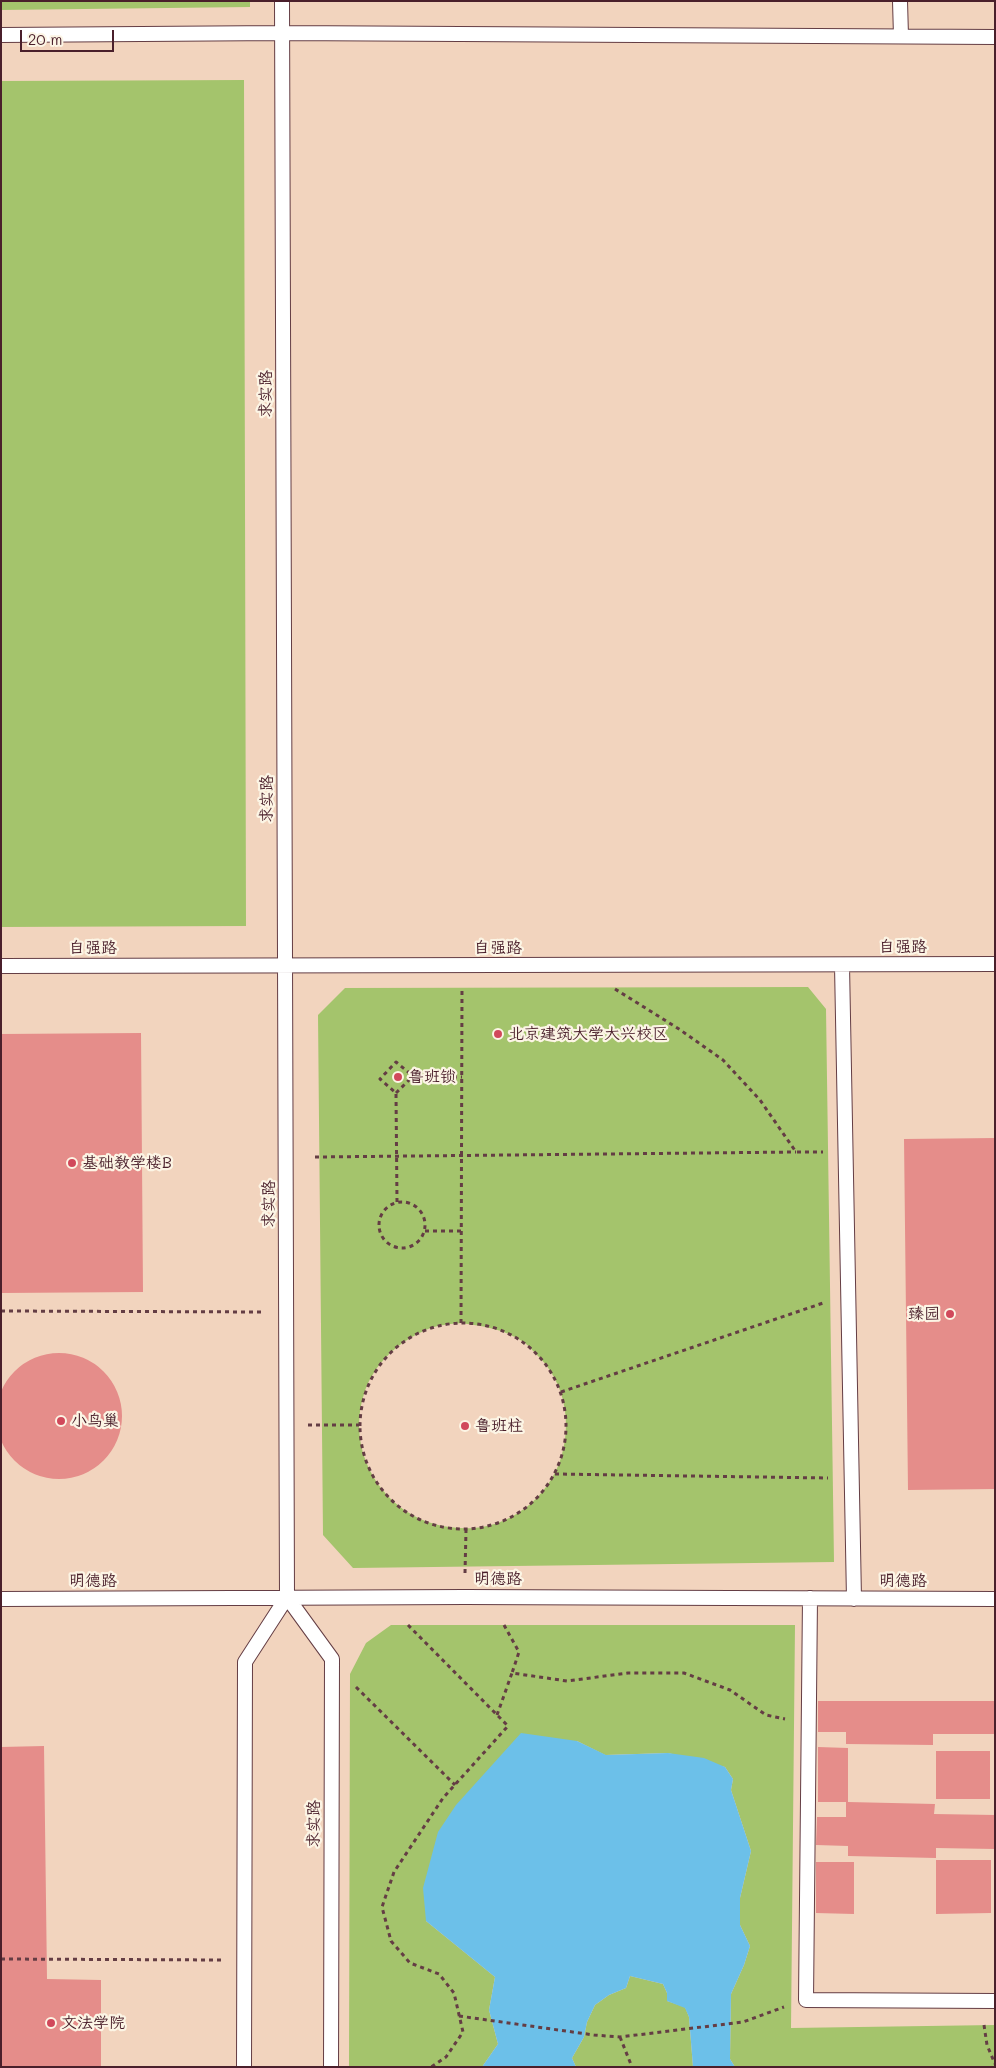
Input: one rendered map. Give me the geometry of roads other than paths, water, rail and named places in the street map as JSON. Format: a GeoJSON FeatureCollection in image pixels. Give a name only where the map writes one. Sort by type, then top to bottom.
{"type":"FeatureCollection","features":[{"type":"Feature","properties":{"kind":"lane","name":"求实路"},"geometry":{"type":"LineString","coordinates":[[282,1],[287,1597],[332,1658],[331,2067]]}},
{"type":"Feature","properties":{"kind":"lane"},"geometry":{"type":"LineString","coordinates":[[900,1],[901,36]]}},
{"type":"Feature","properties":{"kind":"lane"},"geometry":{"type":"LineString","coordinates":[[1,35],[282,33],[995,37]]}},
{"type":"Feature","properties":{"kind":"lane","name":"自强路"},"geometry":{"type":"LineString","coordinates":[[1,966],[995,964]]}},
{"type":"Feature","properties":{"kind":"lane"},"geometry":{"type":"LineString","coordinates":[[842,965],[854,1599]]}},
{"type":"Feature","properties":{"kind":"lane"},"geometry":{"type":"LineString","coordinates":[[244,2067],[244,1662],[287,1597]]}},
{"type":"Feature","properties":{"kind":"lane","name":"明德路"},"geometry":{"type":"LineString","coordinates":[[1,1599],[287,1597],[995,1599]]}},
{"type":"Feature","properties":{"kind":"lane"},"geometry":{"type":"LineString","coordinates":[[810,1598],[806,2000],[988,2001]]}},
{"type":"Feature","properties":{"kind":"water"},"geometry":{"type":"Polygon","coordinates":[[[521,1733],[577,1741],[606,1755],[668,1753],[704,1758],[725,1767],[733,1779],[731,1790],[751,1851],[740,1898],[740,1925],[750,1946],[731,1994],[730,2059],[735,2067],[693,2067],[689,2017],[685,2008],[667,2001],[667,1993],[663,1984],[630,1976],[626,1988],[609,1995],[595,2005],[587,2022],[584,2037],[572,2058],[576,2067],[482,2067],[498,2044],[489,2010],[495,1977],[426,1921],[423,1888],[438,1832],[456,1805],[521,1733]]]}},
{"type":"Feature","properties":{"kind":"place","name":"北京建筑大学大兴校区"},"geometry":{"type":"Point","coordinates":[498,1034]}},
{"type":"Feature","properties":{"kind":"place","name":"鲁班锁"},"geometry":{"type":"Point","coordinates":[398,1077]}},
{"type":"Feature","properties":{"kind":"place","name":"基础教学楼B"},"geometry":{"type":"Point","coordinates":[72,1163]}},
{"type":"Feature","properties":{"kind":"place","name":"臻园"},"geometry":{"type":"Point","coordinates":[950,1314]}},
{"type":"Feature","properties":{"kind":"place","name":"小鸟巢"},"geometry":{"type":"Point","coordinates":[61,1421]}},
{"type":"Feature","properties":{"kind":"place","name":"鲁班柱"},"geometry":{"type":"Point","coordinates":[465,1426]}},
{"type":"Feature","properties":{"kind":"place","name":"文法学院"},"geometry":{"type":"Point","coordinates":[51,2023]}}]}
